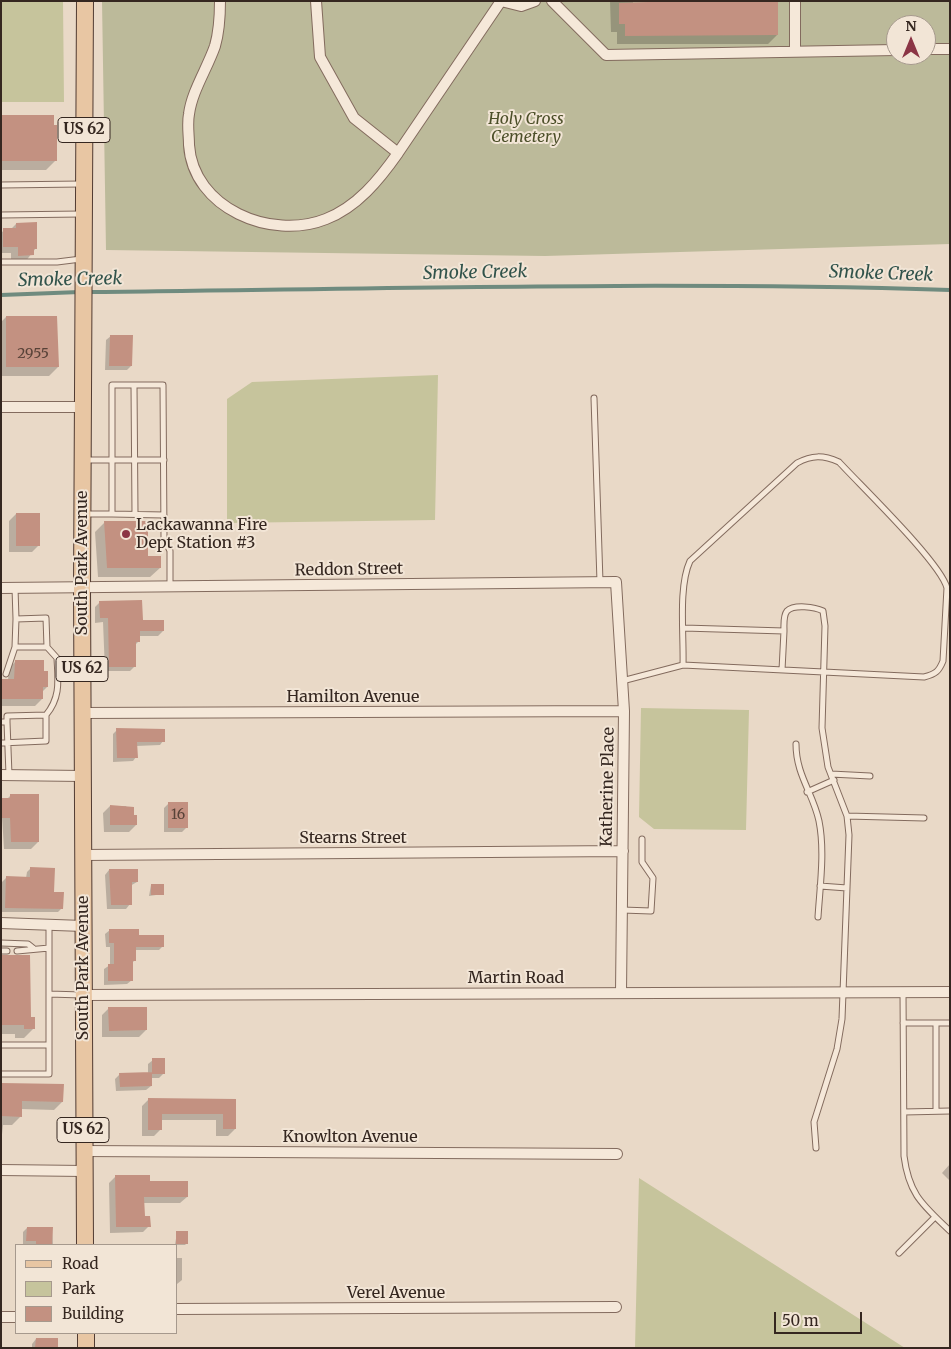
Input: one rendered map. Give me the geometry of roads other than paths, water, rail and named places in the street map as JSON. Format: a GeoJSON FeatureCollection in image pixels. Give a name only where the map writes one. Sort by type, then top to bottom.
{"type":"FeatureCollection","features":[{"type":"Feature","properties":{"kind":"main road","name":"South Park Avenue"},"geometry":{"type":"LineString","coordinates":[[84,1],[82,776],[85,1244]]}},
{"type":"Feature","properties":{"kind":"main road"},"geometry":{"type":"LineString","coordinates":[[86,1334],[86,1348]]}},
{"type":"Feature","properties":{"kind":"street"},"geometry":{"type":"LineString","coordinates":[[220,1],[220,22],[215,46],[189,114],[189,147],[200,181],[218,203],[241,215],[280,226],[325,219],[348,207],[373,186],[398,153],[501,1],[521,6],[535,1]]}},
{"type":"Feature","properties":{"kind":"street"},"geometry":{"type":"LineString","coordinates":[[316,1],[320,57],[354,118],[398,153]]}},
{"type":"Feature","properties":{"kind":"street"},"geometry":{"type":"LineString","coordinates":[[552,1],[606,55],[886,50]]}},
{"type":"Feature","properties":{"kind":"street"},"geometry":{"type":"LineString","coordinates":[[795,1],[795,52]]}},
{"type":"Feature","properties":{"kind":"street"},"geometry":{"type":"LineString","coordinates":[[936,49],[950,49]]}},
{"type":"Feature","properties":{"kind":"street"},"geometry":{"type":"LineString","coordinates":[[1,407],[82,407]]}},
{"type":"Feature","properties":{"kind":"street","name":"Reddon Street"},"geometry":{"type":"LineString","coordinates":[[1,588],[616,582]]}},
{"type":"Feature","properties":{"kind":"street","name":"Katherine Place"},"geometry":{"type":"LineString","coordinates":[[616,582],[624,711],[621,992]]}},
{"type":"Feature","properties":{"kind":"street","name":"Hamilton Avenue"},"geometry":{"type":"LineString","coordinates":[[82,712],[624,711]]}},
{"type":"Feature","properties":{"kind":"street"},"geometry":{"type":"LineString","coordinates":[[5,775],[82,776]]}},
{"type":"Feature","properties":{"kind":"street","name":"Stearns Street"},"geometry":{"type":"LineString","coordinates":[[83,855],[623,851]]}},
{"type":"Feature","properties":{"kind":"street"},"geometry":{"type":"LineString","coordinates":[[1,923],[83,926]]}},
{"type":"Feature","properties":{"kind":"street","name":"Martin Road"},"geometry":{"type":"LineString","coordinates":[[83,995],[950,992]]}},
{"type":"Feature","properties":{"kind":"street","name":"Knowlton Avenue"},"geometry":{"type":"LineString","coordinates":[[83,1151],[616,1154]]}},
{"type":"Feature","properties":{"kind":"street"},"geometry":{"type":"LineString","coordinates":[[1,1170],[84,1172]]}},
{"type":"Feature","properties":{"kind":"street","name":"Verel Avenue"},"geometry":{"type":"LineString","coordinates":[[178,1309],[616,1307]]}},
{"type":"Feature","properties":{"kind":"street"},"geometry":{"type":"LineString","coordinates":[[1,1317],[15,1317]]}},
{"type":"Feature","properties":{"kind":"lane"},"geometry":{"type":"LineString","coordinates":[[1,186],[84,184]]}},
{"type":"Feature","properties":{"kind":"lane"},"geometry":{"type":"LineString","coordinates":[[1,214],[84,214]]}},
{"type":"Feature","properties":{"kind":"lane"},"geometry":{"type":"LineString","coordinates":[[1,262],[58,262],[83,259]]}},
{"type":"Feature","properties":{"kind":"lane"},"geometry":{"type":"LineString","coordinates":[[112,514],[112,385],[163,385],[164,538],[170,551],[170,587]]}},
{"type":"Feature","properties":{"kind":"lane"},"geometry":{"type":"LineString","coordinates":[[134,385],[135,514]]}},
{"type":"Feature","properties":{"kind":"lane"},"geometry":{"type":"LineString","coordinates":[[594,398],[600,582]]}},
{"type":"Feature","properties":{"kind":"lane"},"geometry":{"type":"LineString","coordinates":[[622,681],[683,665],[924,677],[934,674],[939,670],[943,660],[947,588],[941,574],[932,563],[838,462],[829,458],[808,458],[797,464],[690,561],[686,570],[684,585],[683,665]]}},
{"type":"Feature","properties":{"kind":"lane"},"geometry":{"type":"LineString","coordinates":[[82,460],[164,460]]}},
{"type":"Feature","properties":{"kind":"lane"},"geometry":{"type":"LineString","coordinates":[[82,514],[164,515]]}},
{"type":"Feature","properties":{"kind":"lane"},"geometry":{"type":"LineString","coordinates":[[6,674],[16,647],[15,588]]}},
{"type":"Feature","properties":{"kind":"lane"},"geometry":{"type":"LineString","coordinates":[[782,670],[784,618],[787,611],[792,608],[818,608],[823,611],[825,618],[822,728],[832,777],[847,816],[847,888],[844,992],[837,1049],[814,1122],[816,1148]]}},
{"type":"Feature","properties":{"kind":"lane"},"geometry":{"type":"LineString","coordinates":[[1,743],[46,741],[46,715],[54,705],[58,694],[57,658],[47,647],[46,618],[16,619]]}},
{"type":"Feature","properties":{"kind":"lane"},"geometry":{"type":"LineString","coordinates":[[684,628],[784,631]]}},
{"type":"Feature","properties":{"kind":"lane"},"geometry":{"type":"LineString","coordinates":[[16,647],[47,647]]}},
{"type":"Feature","properties":{"kind":"lane"},"geometry":{"type":"LineString","coordinates":[[58,677],[82,676]]}},
{"type":"Feature","properties":{"kind":"lane"},"geometry":{"type":"LineString","coordinates":[[5,775],[8,743],[4,722],[7,716],[46,715]]}},
{"type":"Feature","properties":{"kind":"lane"},"geometry":{"type":"LineString","coordinates":[[796,744],[796,758],[818,820],[820,886],[818,917]]}},
{"type":"Feature","properties":{"kind":"lane"},"geometry":{"type":"LineString","coordinates":[[807,792],[832,777],[870,776]]}},
{"type":"Feature","properties":{"kind":"lane"},"geometry":{"type":"LineString","coordinates":[[847,816],[924,818]]}},
{"type":"Feature","properties":{"kind":"lane"},"geometry":{"type":"LineString","coordinates":[[622,910],[651,911],[653,878],[642,862],[642,839]]}},
{"type":"Feature","properties":{"kind":"lane"},"geometry":{"type":"LineString","coordinates":[[820,886],[847,888]]}},
{"type":"Feature","properties":{"kind":"lane"},"geometry":{"type":"LineString","coordinates":[[1,1074],[49,1074],[49,925]]}},
{"type":"Feature","properties":{"kind":"lane"},"geometry":{"type":"LineString","coordinates":[[1,943],[28,944],[33,948]]}},
{"type":"Feature","properties":{"kind":"lane"},"geometry":{"type":"LineString","coordinates":[[17,951],[49,948]]}},
{"type":"Feature","properties":{"kind":"lane"},"geometry":{"type":"LineString","coordinates":[[903,992],[904,1112],[907,1176],[916,1198],[950,1231]]}},
{"type":"Feature","properties":{"kind":"lane"},"geometry":{"type":"LineString","coordinates":[[50,994],[83,995]]}},
{"type":"Feature","properties":{"kind":"lane"},"geometry":{"type":"LineString","coordinates":[[936,1023],[936,1112]]}},
{"type":"Feature","properties":{"kind":"lane"},"geometry":{"type":"LineString","coordinates":[[903,1024],[950,1023]]}},
{"type":"Feature","properties":{"kind":"lane"},"geometry":{"type":"LineString","coordinates":[[1,1046],[49,1045]]}},
{"type":"Feature","properties":{"kind":"lane"},"geometry":{"type":"LineString","coordinates":[[904,1112],[950,1111]]}},
{"type":"Feature","properties":{"kind":"lane"},"geometry":{"type":"LineString","coordinates":[[899,1253],[935,1217]]}},
{"type":"Feature","properties":{"kind":"waterway","name":"Smoke Creek"},"geometry":{"type":"LineString","coordinates":[[87,292],[626,286],[842,287],[950,290]]}},
{"type":"Feature","properties":{"kind":"waterway","name":"Smoke Creek"},"geometry":{"type":"LineString","coordinates":[[1,295],[80,292]]}},
{"type":"Feature","properties":{"kind":"place","name":"Lackawanna Fire Dept Station #3"},"geometry":{"type":"Point","coordinates":[126,534]}},
{"type":"Feature","properties":{"kind":"park label","name":"Holy Cross Cemetery"},"geometry":{"type":"Point","coordinates":[526,128]}}]}
